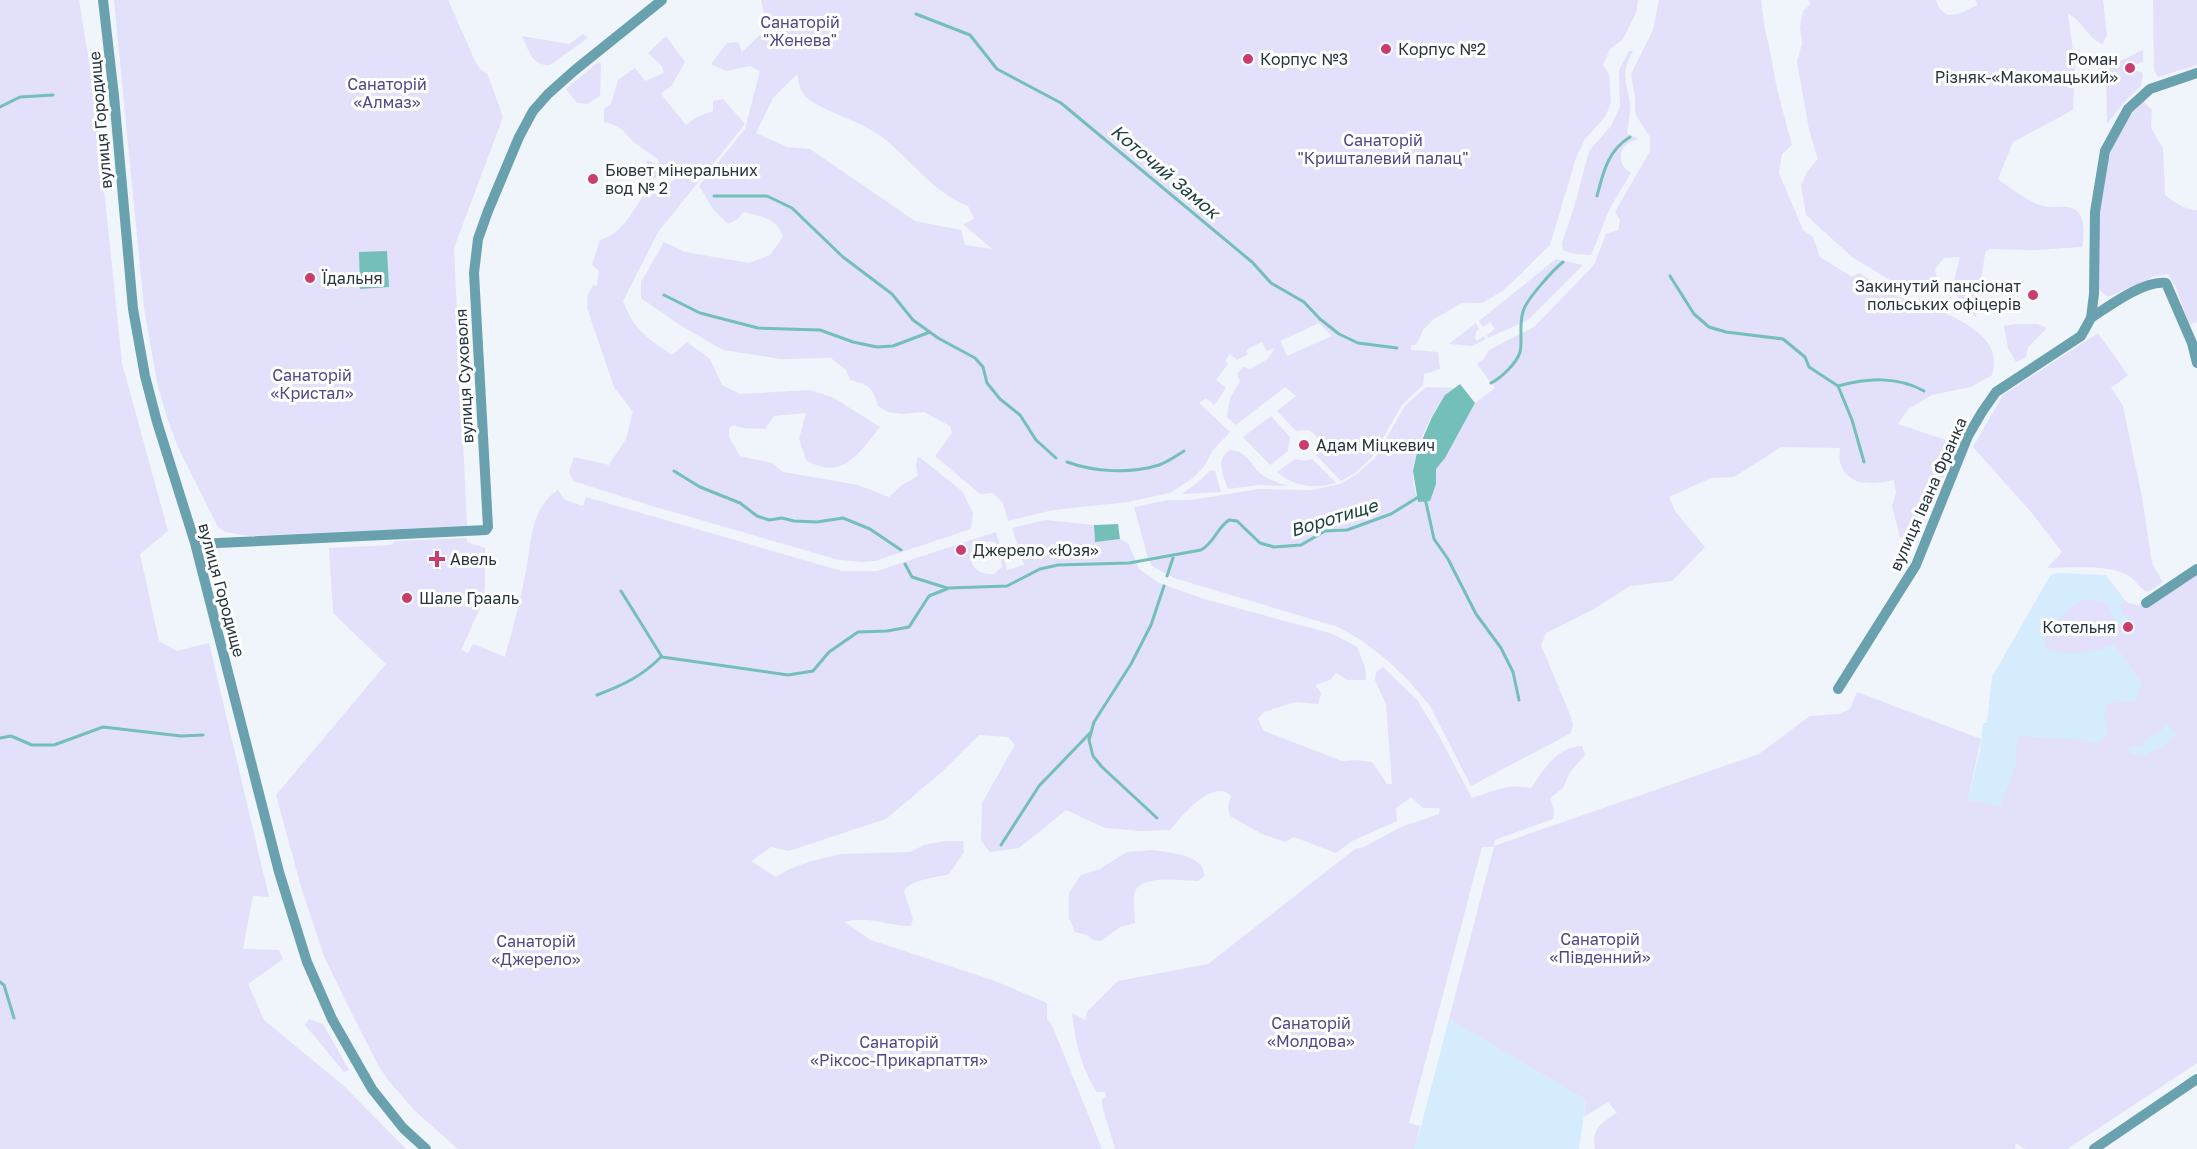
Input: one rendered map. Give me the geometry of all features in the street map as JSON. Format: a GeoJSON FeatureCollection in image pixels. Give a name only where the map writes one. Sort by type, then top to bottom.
{"type":"FeatureCollection","features":[{"type":"Feature","properties":{"kind":"street","name":"вулиця Городище"},"geometry":{"type":"LineString","coordinates":[[103,0],[133,309],[145,376],[196,546],[279,872],[307,962],[332,1019],[372,1089],[403,1128],[426,1149]]}},
{"type":"Feature","properties":{"kind":"street","name":"вулиця Суховоля"},"geometry":{"type":"LineString","coordinates":[[196,546],[218,543],[478,531],[488,527],[474,273],[478,239],[519,137],[534,111],[548,94],[575,70],[662,0]]}},
{"type":"Feature","properties":{"kind":"street"},"geometry":{"type":"LineString","coordinates":[[2091,318],[2094,294],[2095,212],[2105,151],[2128,109],[2150,89],[2197,74]]}},
{"type":"Feature","properties":{"kind":"street"},"geometry":{"type":"LineString","coordinates":[[2091,318],[2128,295],[2158,282],[2166,284],[2192,343],[2197,363]]}},
{"type":"Feature","properties":{"kind":"street","name":"вулиця Івана Франка"},"geometry":{"type":"LineString","coordinates":[[1838,689],[1916,565],[1968,436],[1982,412],[1996,392],[2081,336],[2091,318]]}},
{"type":"Feature","properties":{"kind":"street"},"geometry":{"type":"LineString","coordinates":[[2146,603],[2197,569]]}},
{"type":"Feature","properties":{"kind":"street"},"geometry":{"type":"LineString","coordinates":[[2094,1149],[2197,1079]]}},
{"type":"Feature","properties":{"kind":"shaded area"},"geometry":{"type":"Polygon","coordinates":[[[387,251],[389,287],[360,289],[359,252],[387,251]]]}},
{"type":"Feature","properties":{"kind":"shaded area"},"geometry":{"type":"Polygon","coordinates":[[[1460,384],[1475,403],[1445,458],[1436,469],[1436,484],[1430,501],[1418,502],[1413,471],[1417,452],[1432,417],[1445,395],[1460,384]]]}},
{"type":"Feature","properties":{"kind":"shaded area"},"geometry":{"type":"Polygon","coordinates":[[[1118,524],[1120,539],[1095,542],[1094,525],[1118,524]]]}},
{"type":"Feature","properties":{"kind":"shaded area"},"geometry":{"type":"Polygon","coordinates":[[[2056,573],[2106,575],[2127,603],[2146,607],[2112,641],[2197,766],[2197,850],[1968,800],[1980,751],[1983,723],[1987,723],[1992,677],[2050,576],[2056,573]]]}},
{"type":"Feature","properties":{"kind":"shaded area"},"geometry":{"type":"Polygon","coordinates":[[[1449,1019],[1586,1100],[1579,1149],[1415,1149],[1449,1019]]]}},
{"type":"Feature","properties":{"kind":"green space"},"geometry":{"type":"Polygon","coordinates":[[[0,0],[79,0],[94,92],[122,363],[168,531],[140,554],[159,641],[177,651],[209,643],[269,897],[253,896],[243,949],[279,950],[283,959],[248,984],[264,1020],[345,1087],[406,1149],[0,1149],[0,0]]]}},
{"type":"Feature","properties":{"kind":"green space"},"geometry":{"type":"Polygon","coordinates":[[[114,0],[448,0],[475,61],[479,68],[488,75],[503,117],[454,248],[467,526],[250,536],[225,532],[218,527],[178,447],[157,382],[144,308],[114,0]]]}},
{"type":"Feature","properties":{"kind":"green space"},"geometry":{"type":"Polygon","coordinates":[[[761,0],[1638,0],[1636,13],[1623,39],[1610,49],[1603,65],[1609,74],[1611,103],[1605,117],[1585,139],[1576,158],[1550,245],[1504,290],[1482,303],[1462,303],[1434,319],[1423,330],[1417,344],[1411,346],[1411,350],[1438,352],[1440,369],[1424,374],[1423,385],[1402,405],[1372,457],[1355,473],[1341,481],[1316,455],[1319,441],[1315,435],[1308,430],[1296,431],[1277,411],[1296,396],[1285,387],[1236,425],[1227,417],[1230,398],[1240,381],[1237,374],[1243,367],[1250,369],[1268,359],[1275,348],[1267,351],[1262,342],[1246,350],[1248,354],[1237,360],[1230,354],[1225,361],[1228,364],[1216,380],[1226,388],[1214,405],[1206,398],[1199,403],[1230,432],[1212,451],[1205,465],[1193,478],[1170,493],[1128,502],[1053,510],[1008,521],[1003,503],[993,493],[980,494],[935,456],[952,433],[950,426],[924,412],[902,414],[888,412],[878,406],[869,387],[850,380],[846,370],[831,358],[781,359],[723,350],[680,325],[641,298],[641,282],[664,242],[685,252],[749,263],[770,255],[783,237],[777,226],[768,219],[756,215],[743,212],[738,219],[728,224],[713,209],[699,186],[745,129],[760,71],[750,66],[726,71],[711,64],[727,43],[738,42],[742,52],[767,28],[761,0]],[[797,74],[773,98],[756,133],[787,147],[810,149],[915,221],[961,230],[965,245],[992,249],[963,224],[974,219],[968,206],[944,193],[874,131],[807,98],[802,92],[797,74]],[[1319,323],[1280,341],[1287,356],[1332,336],[1319,323]]]}},
{"type":"Feature","properties":{"kind":"green space"},"geometry":{"type":"Polygon","coordinates":[[[1659,0],[1761,0],[1777,89],[1792,145],[1782,154],[1779,173],[1803,230],[1813,237],[1820,257],[1852,277],[1860,273],[1889,292],[1937,310],[1963,322],[1974,330],[1991,348],[1994,362],[1992,375],[1971,387],[1932,395],[1908,409],[1898,424],[1957,444],[1916,544],[1900,537],[1892,506],[1896,492],[1894,480],[1870,483],[1855,480],[1844,470],[1840,460],[1840,448],[1781,447],[1734,477],[1711,478],[1669,497],[1675,511],[1705,547],[1672,581],[1630,586],[1594,609],[1546,633],[1541,645],[1571,717],[1573,725],[1571,733],[1471,786],[1430,706],[1387,660],[1361,640],[1338,627],[1174,578],[1152,566],[1134,507],[1168,500],[1191,500],[1259,489],[1312,490],[1340,484],[1357,474],[1375,458],[1405,406],[1426,387],[1453,388],[1433,414],[1418,448],[1413,473],[1418,502],[1436,484],[1436,469],[1445,458],[1475,403],[1495,388],[1477,364],[1484,359],[1489,350],[1534,327],[1594,265],[1606,234],[1618,230],[1620,220],[1615,212],[1650,151],[1650,137],[1635,111],[1631,74],[1653,30],[1659,0]]]}},
{"type":"Feature","properties":{"kind":"green space"},"geometry":{"type":"Polygon","coordinates":[[[1808,0],[1936,0],[1939,8],[1947,15],[1958,14],[1978,5],[1975,0],[2103,0],[2107,36],[2102,44],[2092,38],[2078,20],[2068,14],[2075,65],[2073,110],[2013,142],[1998,179],[2037,204],[2076,210],[2083,224],[2082,247],[2035,250],[1990,249],[1985,253],[1976,317],[1959,300],[1953,285],[1960,257],[1944,258],[1935,269],[1938,283],[1927,293],[1895,283],[1852,257],[1806,215],[1801,185],[1807,172],[1818,159],[1809,130],[1797,61],[1802,44],[1800,27],[1803,11],[1811,4],[1808,0]]]}},
{"type":"Feature","properties":{"kind":"green space"},"geometry":{"type":"Polygon","coordinates":[[[2153,0],[2197,0],[2197,65],[2158,77],[2154,70],[2153,0]]]}},
{"type":"Feature","properties":{"kind":"green space"},"geometry":{"type":"Polygon","coordinates":[[[583,34],[588,38],[550,65],[544,65],[535,60],[522,36],[569,44],[583,34]]]}},
{"type":"Feature","properties":{"kind":"green space"},"geometry":{"type":"Polygon","coordinates":[[[666,36],[685,62],[672,85],[661,94],[686,125],[697,117],[713,111],[713,101],[723,99],[745,124],[658,232],[623,301],[627,311],[648,338],[672,355],[687,342],[710,359],[722,385],[740,394],[810,390],[834,398],[880,427],[849,462],[830,468],[806,460],[799,439],[806,413],[774,416],[765,429],[742,428],[733,425],[729,429],[729,437],[740,456],[772,463],[783,472],[858,485],[889,497],[902,485],[918,476],[916,465],[918,456],[962,491],[973,513],[971,529],[875,561],[839,560],[573,481],[569,472],[574,457],[609,465],[626,439],[633,412],[614,387],[587,308],[588,294],[593,285],[597,286],[599,271],[592,265],[600,240],[620,228],[644,195],[661,193],[683,171],[673,160],[657,178],[647,180],[647,160],[657,164],[659,161],[617,126],[604,122],[604,109],[611,104],[618,80],[635,68],[645,81],[664,73],[662,66],[648,53],[666,36]]]}},
{"type":"Feature","properties":{"kind":"green space"},"geometry":{"type":"Polygon","coordinates":[[[2143,50],[2143,62],[2127,68],[2143,73],[2141,86],[2126,100],[2107,124],[2106,68],[2143,50]]]}},
{"type":"Feature","properties":{"kind":"green space"},"geometry":{"type":"Polygon","coordinates":[[[1629,51],[1633,51],[1625,74],[1630,107],[1627,133],[1639,139],[1623,148],[1621,159],[1622,164],[1631,173],[1610,208],[1591,255],[1574,254],[1563,250],[1562,243],[1589,151],[1611,126],[1620,106],[1619,71],[1629,51]]]}},
{"type":"Feature","properties":{"kind":"green space"},"geometry":{"type":"Polygon","coordinates":[[[598,62],[601,64],[600,96],[587,104],[577,103],[566,89],[598,62]]]}},
{"type":"Feature","properties":{"kind":"green space"},"geometry":{"type":"Polygon","coordinates":[[[2143,101],[2152,110],[2151,128],[2163,148],[2165,195],[2184,207],[2197,210],[2197,322],[2189,325],[2176,287],[2168,274],[2155,276],[2111,296],[2106,296],[2099,289],[2100,214],[2107,165],[2115,141],[2127,120],[2143,101]]]}},
{"type":"Feature","properties":{"kind":"green space"},"geometry":{"type":"Polygon","coordinates":[[[1556,259],[1583,265],[1528,320],[1488,338],[1487,335],[1495,329],[1490,322],[1483,327],[1479,321],[1556,259]]]}},
{"type":"Feature","properties":{"kind":"green space"},"geometry":{"type":"Polygon","coordinates":[[[1476,323],[1479,329],[1475,338],[1477,341],[1484,336],[1486,339],[1472,346],[1449,344],[1476,323]]]}},
{"type":"Feature","properties":{"kind":"green space"},"geometry":{"type":"Polygon","coordinates":[[[2037,324],[2047,328],[2028,347],[2026,357],[2016,362],[2008,348],[2004,326],[2037,324]]]}},
{"type":"Feature","properties":{"kind":"green space"},"geometry":{"type":"Polygon","coordinates":[[[2098,333],[2128,375],[2111,388],[2123,406],[2142,497],[2152,563],[2163,582],[2148,592],[2130,577],[2110,569],[2047,568],[2062,552],[2031,512],[1973,447],[2003,395],[2098,333]]]}},
{"type":"Feature","properties":{"kind":"green space"},"geometry":{"type":"Polygon","coordinates":[[[1271,416],[1290,437],[1288,451],[1270,465],[1243,437],[1271,416]]]}},
{"type":"Feature","properties":{"kind":"green space"},"geometry":{"type":"Polygon","coordinates":[[[1230,450],[1244,455],[1264,476],[1288,486],[1259,485],[1228,489],[1221,463],[1225,454],[1230,450]]]}},
{"type":"Feature","properties":{"kind":"green space"},"geometry":{"type":"Polygon","coordinates":[[[1295,459],[1305,461],[1312,459],[1336,483],[1320,486],[1298,484],[1277,472],[1295,459]]]}},
{"type":"Feature","properties":{"kind":"green space"},"geometry":{"type":"Polygon","coordinates":[[[1211,470],[1215,471],[1221,492],[1182,494],[1197,483],[1211,470]]]}},
{"type":"Feature","properties":{"kind":"green space"},"geometry":{"type":"Polygon","coordinates":[[[558,490],[565,500],[583,506],[586,497],[842,571],[877,571],[996,532],[1002,552],[995,542],[986,542],[978,545],[971,556],[976,569],[983,573],[994,574],[1002,567],[1003,555],[1007,570],[1024,565],[1012,528],[1046,520],[1094,525],[1095,541],[1120,539],[1128,543],[1139,569],[1159,583],[1204,599],[1333,634],[1357,647],[1365,667],[1366,680],[1348,680],[1336,673],[1330,680],[1315,685],[1321,693],[1318,704],[1295,702],[1264,712],[1258,719],[1264,731],[1342,761],[1372,762],[1387,784],[1392,784],[1386,704],[1375,680],[1376,672],[1383,667],[1418,701],[1472,798],[1508,787],[1531,788],[1558,755],[1573,747],[1582,746],[1585,755],[1570,772],[1563,788],[1550,798],[1554,810],[1553,819],[1495,840],[1494,846],[1759,754],[1810,716],[1839,714],[1850,709],[1857,692],[1981,739],[1968,800],[2000,806],[2016,765],[2017,739],[2020,736],[2081,740],[2097,744],[2108,732],[2104,717],[2106,705],[2116,700],[2122,703],[2136,701],[2142,685],[2114,644],[2080,653],[2062,653],[2046,649],[2044,640],[2055,624],[2077,603],[2091,600],[2107,603],[2117,626],[2128,619],[2121,612],[2121,605],[2125,600],[2128,603],[2146,607],[2197,572],[2197,1063],[2067,1149],[2025,1149],[2016,1143],[2015,1149],[1595,1149],[1594,1136],[1598,1127],[1617,1113],[1608,1102],[1584,1117],[1586,1100],[1449,1019],[1494,847],[1482,847],[1409,1123],[1420,1126],[1415,1149],[1115,1149],[1102,1105],[1102,1100],[1106,1096],[1105,1092],[1097,1092],[1083,1064],[1072,1013],[1085,1020],[1087,1012],[1118,981],[1208,964],[1355,849],[1364,847],[1401,827],[1439,814],[1440,808],[1423,808],[1411,797],[1396,808],[1397,821],[1352,841],[1336,853],[1294,837],[1285,842],[1262,834],[1230,816],[1228,807],[1231,796],[1224,791],[1215,791],[1198,801],[1170,830],[1141,831],[1105,828],[1066,810],[1019,848],[990,852],[981,841],[982,803],[1015,745],[1008,737],[979,735],[943,771],[886,819],[789,851],[771,847],[751,861],[776,877],[811,861],[841,854],[910,852],[924,845],[944,841],[963,841],[964,852],[949,874],[918,881],[904,891],[913,919],[911,926],[870,920],[844,922],[871,940],[995,981],[1047,1003],[1047,1019],[1052,1025],[1102,1149],[458,1149],[414,1110],[388,1080],[377,1063],[324,956],[301,887],[276,795],[386,664],[333,613],[329,548],[391,545],[395,541],[467,538],[467,542],[485,548],[485,588],[481,606],[461,650],[468,653],[473,644],[505,657],[522,592],[534,526],[542,506],[558,490]],[[2166,722],[2162,730],[2146,738],[2142,747],[2128,747],[2130,753],[2145,757],[2152,751],[2166,746],[2168,741],[2177,736],[2166,722]]]}},
{"type":"Feature","properties":{"kind":"green space"},"geometry":{"type":"Polygon","coordinates":[[[1152,850],[1192,859],[1199,863],[1204,876],[1198,881],[1161,880],[1143,884],[1137,888],[1134,895],[1135,923],[1120,927],[1101,941],[1075,932],[1069,918],[1069,893],[1081,875],[1100,869],[1127,852],[1152,850]]]}},
{"type":"Feature","properties":{"kind":"green space"},"geometry":{"type":"Polygon","coordinates":[[[309,1019],[323,1024],[349,1070],[344,1072],[305,1025],[309,1019]]]}},
{"type":"Feature","properties":{"kind":"waterway","name":"Коточий Замок"},"geometry":{"type":"LineString","coordinates":[[916,14],[970,35],[997,69],[1061,103],[1252,262],[1271,283],[1304,302],[1339,334],[1358,343],[1397,348]]}},
{"type":"Feature","properties":{"kind":"waterway"},"geometry":{"type":"LineString","coordinates":[[0,107],[20,97],[53,95]]}},
{"type":"Feature","properties":{"kind":"waterway","name":"Воротище"},"geometry":{"type":"LineString","coordinates":[[1597,196],[1611,155],[1630,137]]}},
{"type":"Feature","properties":{"kind":"waterway"},"geometry":{"type":"LineString","coordinates":[[714,196],[767,196],[792,208],[843,257],[892,294],[913,320],[938,338],[975,358],[983,367],[987,383],[1000,399],[1020,415],[1036,440],[1056,458]]}},
{"type":"Feature","properties":{"kind":"waterway","name":"Воротище"},"geometry":{"type":"LineString","coordinates":[[1491,383],[1508,370],[1520,352],[1521,320],[1526,304],[1541,284],[1563,262]]}},
{"type":"Feature","properties":{"kind":"waterway"},"geometry":{"type":"LineString","coordinates":[[1670,276],[1694,314],[1709,327],[1726,332],[1783,339],[1805,357],[1809,367],[1838,386],[1860,381],[1882,380],[1903,383],[1924,391]]}},
{"type":"Feature","properties":{"kind":"waterway"},"geometry":{"type":"LineString","coordinates":[[664,295],[700,313],[758,328],[820,330],[853,342],[877,347],[893,346],[930,332]]}},
{"type":"Feature","properties":{"kind":"waterway"},"geometry":{"type":"LineString","coordinates":[[1838,386],[1852,420],[1864,462]]}},
{"type":"Feature","properties":{"kind":"waterway"},"geometry":{"type":"LineString","coordinates":[[1067,462],[1101,470],[1137,470],[1162,464],[1184,451]]}},
{"type":"Feature","properties":{"kind":"waterway"},"geometry":{"type":"LineString","coordinates":[[674,471],[700,487],[740,503],[757,516],[769,520],[782,518],[817,522],[843,518],[870,529],[901,550]]}},
{"type":"Feature","properties":{"kind":"waterway","name":"Воротище"},"geometry":{"type":"LineString","coordinates":[[621,591],[662,657],[788,675],[813,671],[829,652],[858,632],[887,631],[909,627],[929,596],[949,588],[1007,586],[1040,569],[1058,565],[1129,563],[1201,550],[1229,520],[1237,521],[1260,543],[1274,547],[1301,545],[1325,531],[1347,530],[1391,514],[1420,496]]}},
{"type":"Feature","properties":{"kind":"waterway"},"geometry":{"type":"LineString","coordinates":[[1425,498],[1434,539],[1448,559],[1476,614],[1501,648],[1513,672],[1519,700]]}},
{"type":"Feature","properties":{"kind":"waterway"},"geometry":{"type":"LineString","coordinates":[[1167,576],[1174,555]]}},
{"type":"Feature","properties":{"kind":"waterway"},"geometry":{"type":"LineString","coordinates":[[905,564],[912,577],[947,588]]}},
{"type":"Feature","properties":{"kind":"waterway"},"geometry":{"type":"LineString","coordinates":[[1157,818],[1102,767],[1093,756],[1089,740],[1094,722],[1131,664],[1151,625],[1164,586]]}},
{"type":"Feature","properties":{"kind":"waterway"},"geometry":{"type":"LineString","coordinates":[[597,695],[631,680],[661,657]]}},
{"type":"Feature","properties":{"kind":"waterway"},"geometry":{"type":"LineString","coordinates":[[0,738],[11,736],[32,745],[54,745],[103,727],[181,736],[203,735]]}},
{"type":"Feature","properties":{"kind":"waterway"},"geometry":{"type":"LineString","coordinates":[[1001,845],[1039,786],[1091,732]]}},
{"type":"Feature","properties":{"kind":"waterway"},"geometry":{"type":"LineString","coordinates":[[0,982],[4,985],[14,1018]]}},
{"type":"Feature","properties":{"kind":"place","name":"Корпус №2"},"geometry":{"type":"Point","coordinates":[1386,49]}},
{"type":"Feature","properties":{"kind":"place","name":"Корпус №3"},"geometry":{"type":"Point","coordinates":[1248,59]}},
{"type":"Feature","properties":{"kind":"place","name":"Роман Різняк-«Макомацький»"},"geometry":{"type":"Point","coordinates":[2130,68]}},
{"type":"Feature","properties":{"kind":"place","name":"Бювет мінеральних вод № 2"},"geometry":{"type":"Point","coordinates":[593,179]}},
{"type":"Feature","properties":{"kind":"place","name":"Їдальня"},"geometry":{"type":"Point","coordinates":[310,278]}},
{"type":"Feature","properties":{"kind":"place","name":"Закинутий пансіонат польських офіцерів"},"geometry":{"type":"Point","coordinates":[2033,295]}},
{"type":"Feature","properties":{"kind":"place","name":"Адам Міцкевич"},"geometry":{"type":"Point","coordinates":[1304,445]}},
{"type":"Feature","properties":{"kind":"place","name":"Джерело «Юзя»"},"geometry":{"type":"Point","coordinates":[961,550]}},
{"type":"Feature","properties":{"kind":"place","name":"Авель"},"geometry":{"type":"Point","coordinates":[437,559]}},
{"type":"Feature","properties":{"kind":"place","name":"Шале Грааль"},"geometry":{"type":"Point","coordinates":[407,598]}},
{"type":"Feature","properties":{"kind":"place","name":"Котельня"},"geometry":{"type":"Point","coordinates":[2128,627]}},
{"type":"Feature","properties":{"kind":"park label","name":"Санаторій \"Женева\""},"geometry":{"type":"Point","coordinates":[800,31]}},
{"type":"Feature","properties":{"kind":"park label","name":"Санаторій «Алмаз»"},"geometry":{"type":"Point","coordinates":[387,93]}},
{"type":"Feature","properties":{"kind":"park label","name":"Санаторій \"Кришталевий палац\""},"geometry":{"type":"Point","coordinates":[1383,149]}},
{"type":"Feature","properties":{"kind":"park label","name":"Санаторій «Кристал»"},"geometry":{"type":"Point","coordinates":[312,384]}},
{"type":"Feature","properties":{"kind":"park label","name":"Санаторій «Південний»"},"geometry":{"type":"Point","coordinates":[1600,948]}},
{"type":"Feature","properties":{"kind":"park label","name":"Санаторій «Джерело»"},"geometry":{"type":"Point","coordinates":[536,950]}},
{"type":"Feature","properties":{"kind":"park label","name":"Санаторій «Молдова»"},"geometry":{"type":"Point","coordinates":[1311,1032]}},
{"type":"Feature","properties":{"kind":"park label","name":"Санаторій «Ріксос-Прикарпаття»"},"geometry":{"type":"Point","coordinates":[899,1051]}}]}
